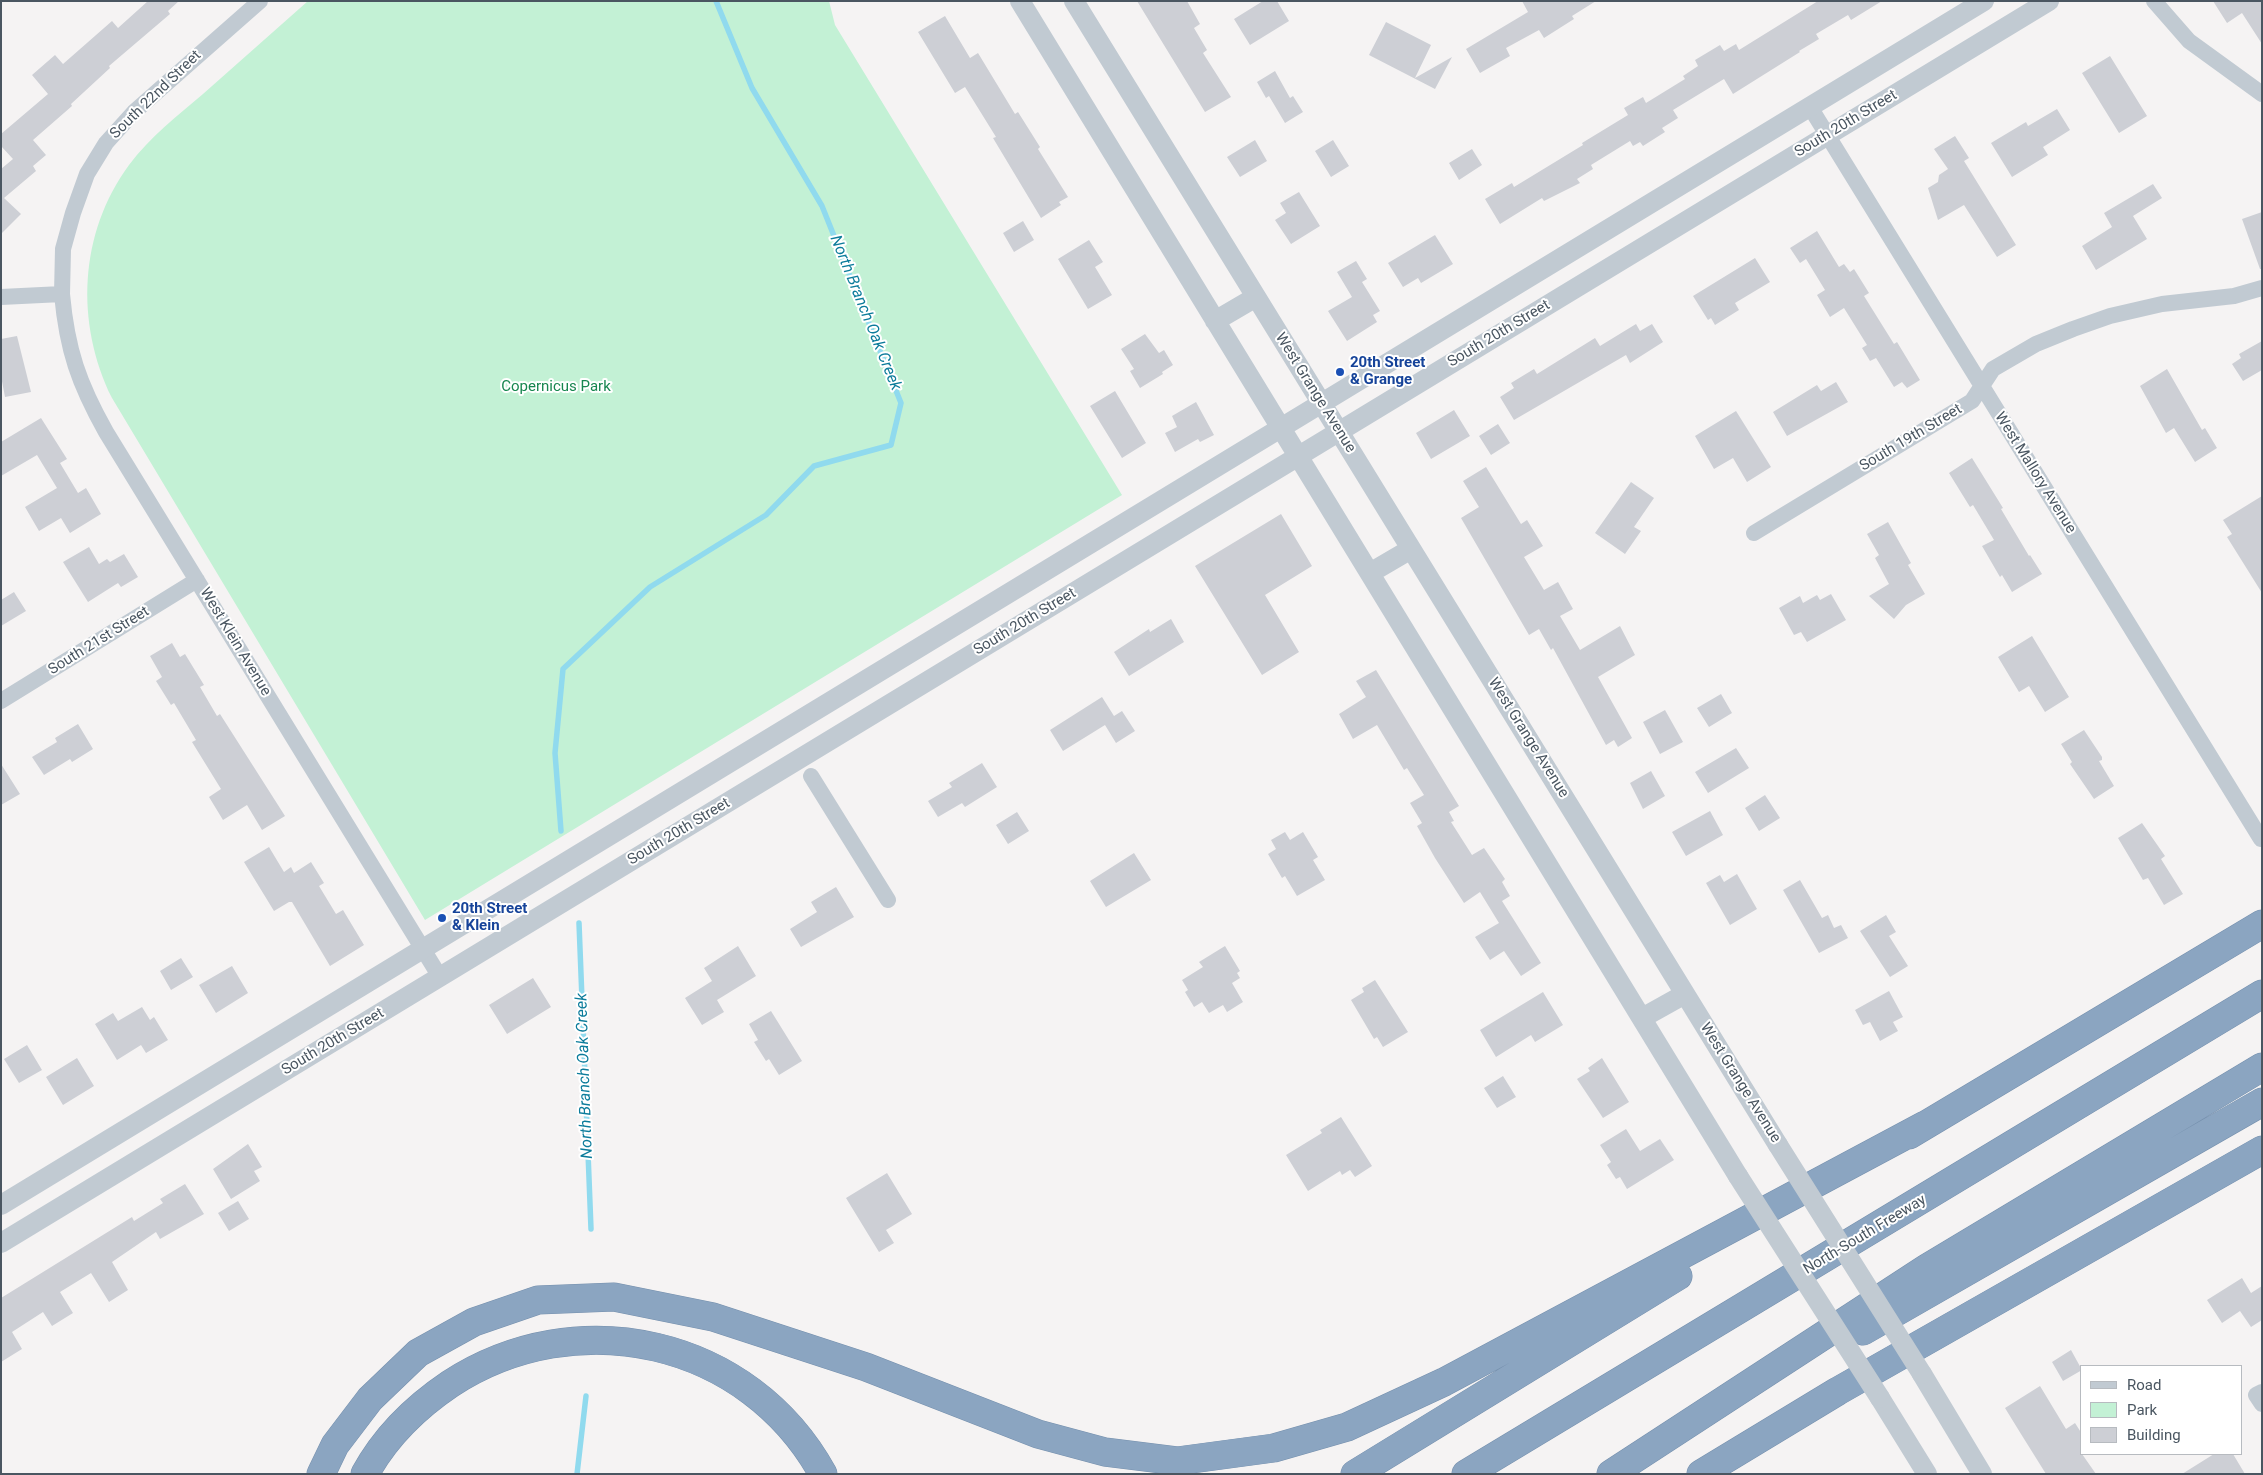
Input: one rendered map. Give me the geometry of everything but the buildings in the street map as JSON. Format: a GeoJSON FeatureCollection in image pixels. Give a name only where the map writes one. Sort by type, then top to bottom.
{"type":"FeatureCollection","features":[{"type":"Feature","properties":{"kind":"highway"},"geometry":{"type":"LineString","coordinates":[[1355,1474],[1925,1125],[2262,924]]}},
{"type":"Feature","properties":{"kind":"highway","name":"North-South Freeway"},"geometry":{"type":"LineString","coordinates":[[1466,1474],[2262,994]]}},
{"type":"Feature","properties":{"kind":"highway"},"geometry":{"type":"LineString","coordinates":[[1610,1474],[1927,1268],[2262,1067]]}},
{"type":"Feature","properties":{"kind":"highway"},"geometry":{"type":"LineString","coordinates":[[1614,1474],[2262,1102]]}},
{"type":"Feature","properties":{"kind":"highway"},"geometry":{"type":"LineString","coordinates":[[321,1474],[334,1445],[370,1399],[418,1353],[474,1322],[538,1300],[614,1298],[713,1317],[866,1367],[1038,1434],[1105,1452],[1176,1461],[1274,1448],[1347,1427],[1444,1382],[1925,1125]]}},
{"type":"Feature","properties":{"kind":"highway"},"geometry":{"type":"LineString","coordinates":[[1701,1474],[1838,1392],[2262,1150]]}},
{"type":"Feature","properties":{"kind":"highway"},"geometry":{"type":"LineString","coordinates":[[365,1474],[394,1433],[416,1409],[472,1370],[528,1348],[584,1339],[614,1340],[667,1350],[715,1369],[743,1385],[788,1423],[811,1452],[823,1474]]}},
{"type":"Feature","properties":{"kind":"street","name":"South 22nd Street"},"geometry":{"type":"LineString","coordinates":[[62,294],[63,249],[73,213],[87,174],[106,143],[134,112],[260,1]]}},
{"type":"Feature","properties":{"kind":"street"},"geometry":{"type":"LineString","coordinates":[[1020,1],[1738,1176],[1927,1474]]}},
{"type":"Feature","properties":{"kind":"street","name":"West Grange Avenue"},"geometry":{"type":"LineString","coordinates":[[1074,1],[1982,1474]]}},
{"type":"Feature","properties":{"kind":"street"},"geometry":{"type":"LineString","coordinates":[[1,1204],[1984,1]]}},
{"type":"Feature","properties":{"kind":"street","name":"South 20th Street"},"geometry":{"type":"LineString","coordinates":[[1,1243],[2049,1]]}},
{"type":"Feature","properties":{"kind":"street"},"geometry":{"type":"LineString","coordinates":[[2154,1],[2189,40],[2214,61],[2262,94]]}},
{"type":"Feature","properties":{"kind":"street","name":"West Mallory Avenue"},"geometry":{"type":"LineString","coordinates":[[1810,106],[2261,839]]}},
{"type":"Feature","properties":{"kind":"street","name":"South 19th Street"},"geometry":{"type":"LineString","coordinates":[[1754,534],[1972,401],[1992,369],[2036,344],[2110,316],[2162,304],[2234,296],[2262,288]]}},
{"type":"Feature","properties":{"kind":"street"},"geometry":{"type":"LineString","coordinates":[[1,297],[62,294]]}},
{"type":"Feature","properties":{"kind":"street","name":"West Klein Avenue"},"geometry":{"type":"LineString","coordinates":[[62,294],[65,328],[75,368],[87,398],[440,977]]}},
{"type":"Feature","properties":{"kind":"street"},"geometry":{"type":"LineString","coordinates":[[1215,321],[1256,297]]}},
{"type":"Feature","properties":{"kind":"street"},"geometry":{"type":"LineString","coordinates":[[1370,573],[1411,549]]}},
{"type":"Feature","properties":{"kind":"street","name":"South 21st Street"},"geometry":{"type":"LineString","coordinates":[[1,702],[197,580]]}},
{"type":"Feature","properties":{"kind":"street"},"geometry":{"type":"LineString","coordinates":[[811,776],[888,900]]}},
{"type":"Feature","properties":{"kind":"street"},"geometry":{"type":"LineString","coordinates":[[1642,1018],[1685,994]]}},
{"type":"Feature","properties":{"kind":"green space","name":"Copernicus Park"},"geometry":{"type":"Polygon","coordinates":[[[308,1],[829,1],[835,25],[1122,495],[425,920],[112,398],[100,369],[92,340],[88,309],[88,279],[92,249],[100,220],[112,191],[129,165],[164,127],[308,1]]]}},
{"type":"Feature","properties":{"kind":"waterway","name":"North Branch Oak Creek"},"geometry":{"type":"LineString","coordinates":[[561,831],[555,753],[563,669],[650,587],[766,515],[814,466],[891,445],[901,403],[822,206],[752,88],[716,1]]}},
{"type":"Feature","properties":{"kind":"waterway","name":"North Branch Oak Creek"},"geometry":{"type":"LineString","coordinates":[[579,923],[591,1229]]}},
{"type":"Feature","properties":{"kind":"waterway","name":"North Branch Oak Creek"},"geometry":{"type":"LineString","coordinates":[[577,1474],[586,1396]]}},
{"type":"Feature","properties":{"kind":"place","name":"20th Street & Grange"},"geometry":{"type":"Point","coordinates":[1340,372]}},
{"type":"Feature","properties":{"kind":"place","name":"20th Street & Klein"},"geometry":{"type":"Point","coordinates":[442,918]}}]}
